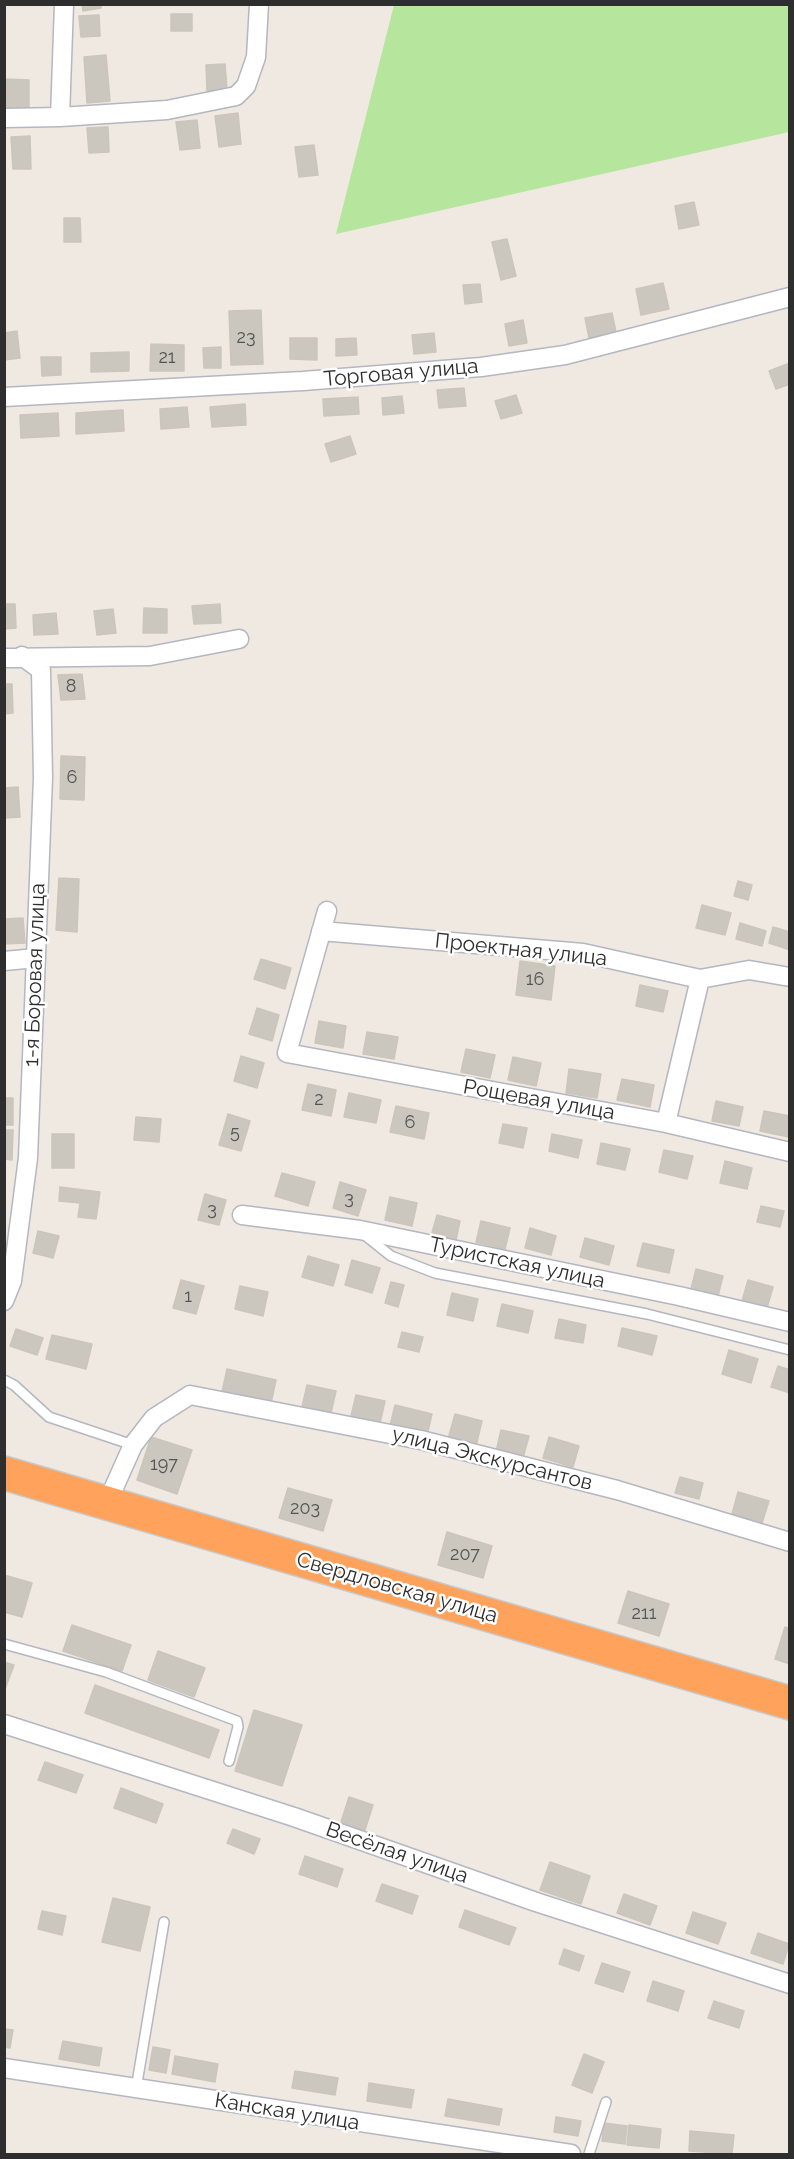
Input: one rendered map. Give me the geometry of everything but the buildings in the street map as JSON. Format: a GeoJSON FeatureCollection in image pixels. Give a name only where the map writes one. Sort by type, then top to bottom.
{"type":"FeatureCollection","features":[{"type":"Feature","properties":{"kind":"highway","name":"Свердловская улица"},"geometry":{"type":"LineString","coordinates":[[4,1473],[789,1703]]}},
{"type":"Feature","properties":{"kind":"street"},"geometry":{"type":"LineString","coordinates":[[60,117],[64,4]]}},
{"type":"Feature","properties":{"kind":"street"},"geometry":{"type":"LineString","coordinates":[[4,118],[167,110],[236,96],[246,86],[256,57],[259,4]]}},
{"type":"Feature","properties":{"kind":"street","name":"Торговая улица"},"geometry":{"type":"LineString","coordinates":[[4,397],[303,381],[480,367],[565,355],[789,297]]}},
{"type":"Feature","properties":{"kind":"street"},"geometry":{"type":"LineString","coordinates":[[13,657],[150,656],[239,639]]}},
{"type":"Feature","properties":{"kind":"street","name":"1-я Боровая улица"},"geometry":{"type":"LineString","coordinates":[[4,1301],[12,1281],[28,1158],[43,778],[41,670],[13,657]]}},
{"type":"Feature","properties":{"kind":"street"},"geometry":{"type":"LineString","coordinates":[[321,931],[327,911]]}},
{"type":"Feature","properties":{"kind":"street","name":"Проектная улица"},"geometry":{"type":"LineString","coordinates":[[321,931],[583,953],[700,979],[749,970],[789,977]]}},
{"type":"Feature","properties":{"kind":"street","name":"Рощевая улица"},"geometry":{"type":"LineString","coordinates":[[321,931],[287,1053],[666,1123],[789,1152]]}},
{"type":"Feature","properties":{"kind":"street"},"geometry":{"type":"LineString","coordinates":[[4,960],[36,958]]}},
{"type":"Feature","properties":{"kind":"street"},"geometry":{"type":"LineString","coordinates":[[666,1123],[700,979]]}},
{"type":"Feature","properties":{"kind":"street","name":"Туристская улица"},"geometry":{"type":"LineString","coordinates":[[242,1215],[360,1230],[679,1296],[789,1322]]}},
{"type":"Feature","properties":{"kind":"street","name":"улица Экскурсантов"},"geometry":{"type":"LineString","coordinates":[[133,1445],[153,1418],[190,1395],[421,1440],[616,1490],[789,1542]]}},
{"type":"Feature","properties":{"kind":"street"},"geometry":{"type":"LineString","coordinates":[[107,1503],[133,1445]]}},
{"type":"Feature","properties":{"kind":"street","name":"Весёлая улица"},"geometry":{"type":"LineString","coordinates":[[4,1724],[294,1817],[536,1902],[789,1984]]}},
{"type":"Feature","properties":{"kind":"street","name":"Канская улица"},"geometry":{"type":"LineString","coordinates":[[4,2068],[571,2154]]}},
{"type":"Feature","properties":{"kind":"lane"},"geometry":{"type":"LineString","coordinates":[[360,1230],[391,1257],[435,1273],[647,1314],[789,1350]]}},
{"type":"Feature","properties":{"kind":"lane"},"geometry":{"type":"LineString","coordinates":[[4,1380],[14,1385],[49,1417],[133,1445]]}},
{"type":"Feature","properties":{"kind":"lane"},"geometry":{"type":"LineString","coordinates":[[4,1644],[106,1672],[237,1721],[238,1727],[229,1761]]}},
{"type":"Feature","properties":{"kind":"lane"},"geometry":{"type":"LineString","coordinates":[[136,2089],[164,1922]]}},
{"type":"Feature","properties":{"kind":"lane"},"geometry":{"type":"LineString","coordinates":[[589,2154],[606,2102]]}},
{"type":"Feature","properties":{"kind":"green space"},"geometry":{"type":"Polygon","coordinates":[[[394,5],[789,5],[789,132],[336,234],[394,5]]]}}]}
